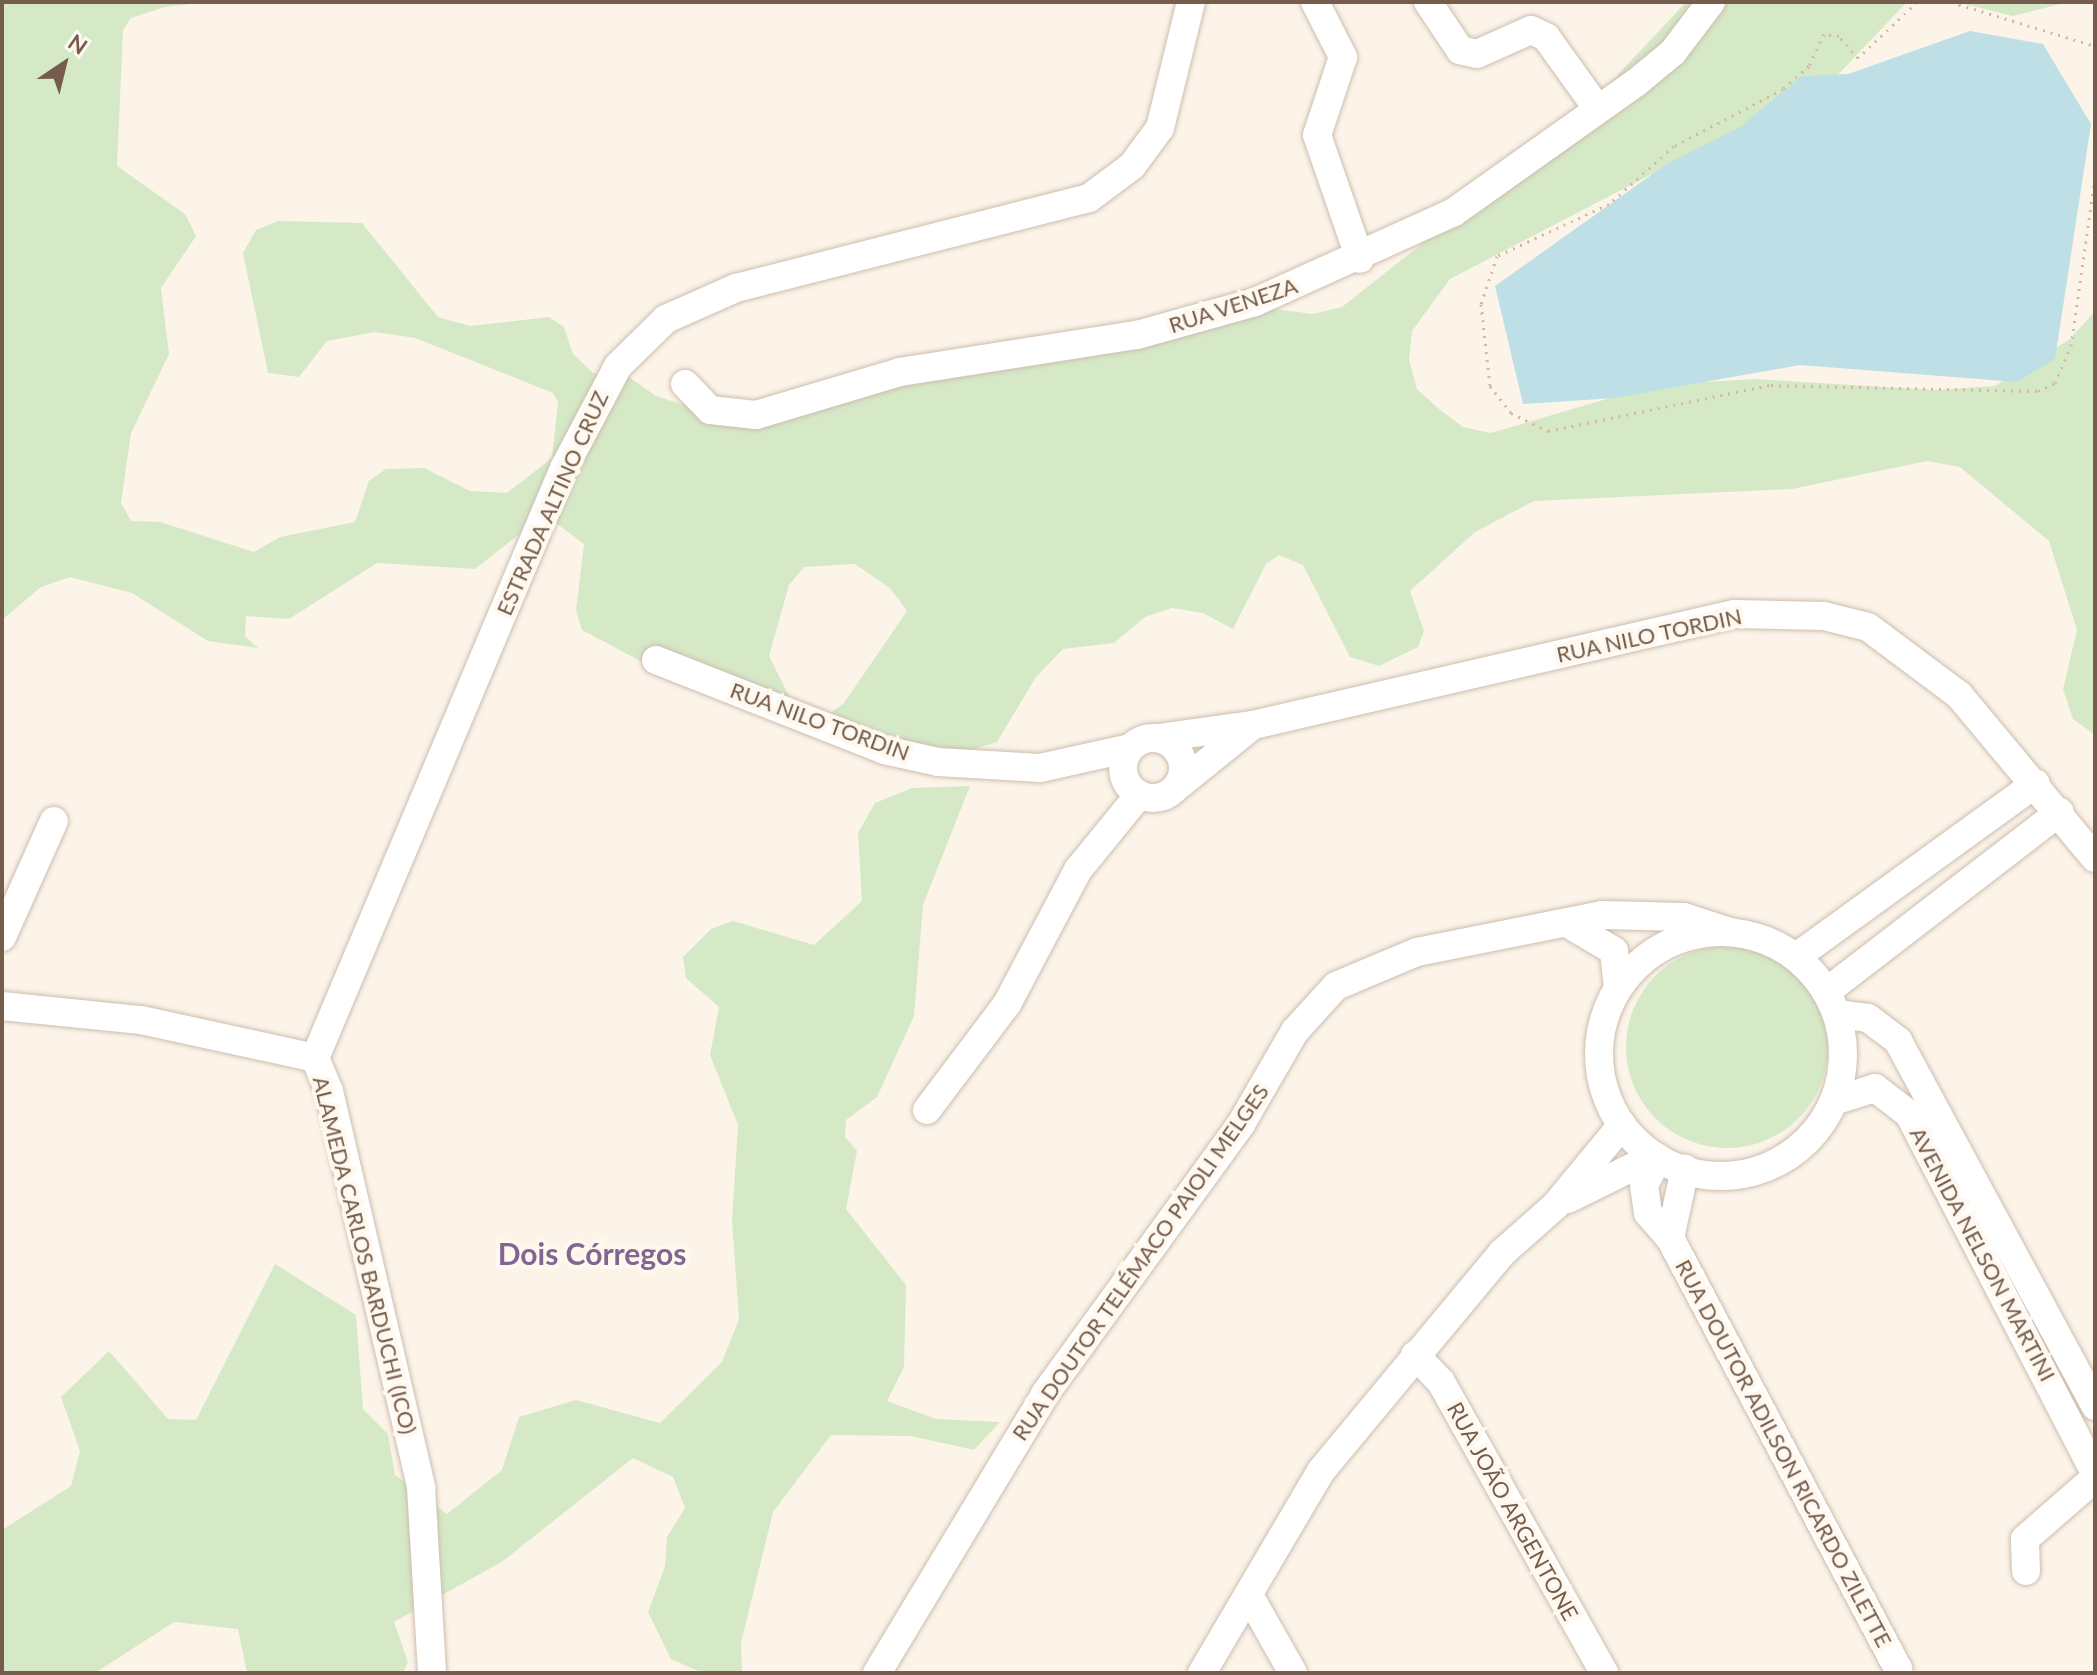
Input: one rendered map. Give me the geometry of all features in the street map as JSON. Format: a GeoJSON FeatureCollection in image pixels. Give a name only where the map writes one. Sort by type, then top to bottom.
{"type":"FeatureCollection","features":[{"type":"Feature","properties":{"kind":"street","name":"ESTRADA ALTINO CRUZ"},"geometry":{"type":"LineString","coordinates":[[315,1058],[564,468],[618,366],[666,319],[736,288],[1089,198],[1132,166],[1160,128],[1191,2]]}},
{"type":"Feature","properties":{"kind":"street"},"geometry":{"type":"LineString","coordinates":[[1315,2],[1343,57],[1317,135],[1360,259]]}},
{"type":"Feature","properties":{"kind":"street"},"geometry":{"type":"LineString","coordinates":[[1428,2],[1460,50],[1477,54],[1522,31],[1546,37],[1597,108]]}},
{"type":"Feature","properties":{"kind":"street","name":"RUA VENEZA"},"geometry":{"type":"LineString","coordinates":[[685,384],[710,410],[756,415],[900,372],[1137,335],[1255,302],[1360,259],[1454,212],[1673,52],[1711,2]]}},
{"type":"Feature","properties":{"kind":"street","name":"RUA NILO TORDIN"},"geometry":{"type":"LineString","coordinates":[[1158,738],[1253,725],[1734,614],[1786,612],[1868,627],[1904,650],[1959,695],[2036,783],[2095,858]]}},
{"type":"Feature","properties":{"kind":"street","name":"RUA NILO TORDIN"},"geometry":{"type":"LineString","coordinates":[[656,660],[884,750],[938,762],[1040,768],[1130,748]]}},
{"type":"Feature","properties":{"kind":"street","name":"RUA NILO TORDIN"},"geometry":{"type":"LineString","coordinates":[[1179,785],[1253,725]]}},
{"type":"Feature","properties":{"kind":"street"},"geometry":{"type":"LineString","coordinates":[[1158,738],[1181,756],[1179,785],[1164,797],[1139,795],[1123,776],[1130,748],[1158,738]]}},
{"type":"Feature","properties":{"kind":"street"},"geometry":{"type":"LineString","coordinates":[[1796,957],[2036,783]]}},
{"type":"Feature","properties":{"kind":"street"},"geometry":{"type":"LineString","coordinates":[[927,1110],[1007,1004],[1078,870],[1139,795]]}},
{"type":"Feature","properties":{"kind":"street"},"geometry":{"type":"LineString","coordinates":[[1831,1003],[2060,812]]}},
{"type":"Feature","properties":{"kind":"street"},"geometry":{"type":"LineString","coordinates":[[2,937],[54,821]]}},
{"type":"Feature","properties":{"kind":"street","name":"RUA DOUTOR TELÉMACO PAIOLI MELGES"},"geometry":{"type":"LineString","coordinates":[[877,1673],[1045,1394],[1241,1124],[1312,1008],[1364,969],[1417,952],[1572,926],[1602,915],[1684,917],[1730,932]]}},
{"type":"Feature","properties":{"kind":"street"},"geometry":{"type":"LineString","coordinates":[[1572,926],[1614,951],[1618,987],[1599,1044],[1601,1074],[1622,1125],[1657,1157],[1685,1169],[1726,1176],[1760,1170],[1817,1131],[1834,1101],[1843,1058],[1831,1003],[1796,957],[1730,932],[1662,947],[1618,987]]}},
{"type":"Feature","properties":{"kind":"street","name":"AVENIDA NELSON MARTINI"},"geometry":{"type":"LineString","coordinates":[[1831,1003],[1868,1018],[1898,1041],[2095,1406]]}},
{"type":"Feature","properties":{"kind":"street","name":"ALAMEDA CARLOS BARDUCHI (ICO)"},"geometry":{"type":"LineString","coordinates":[[2,1006],[141,1020],[315,1058],[329,1091],[421,1487],[432,1673]]}},
{"type":"Feature","properties":{"kind":"street","name":"AVENIDA NELSON MARTINI"},"geometry":{"type":"LineString","coordinates":[[1834,1101],[1875,1088],[1909,1114],[2095,1476]]}},
{"type":"Feature","properties":{"kind":"street"},"geometry":{"type":"LineString","coordinates":[[1202,1673],[1250,1597],[1321,1471],[1502,1253],[1556,1205],[1622,1125]]}},
{"type":"Feature","properties":{"kind":"street"},"geometry":{"type":"LineString","coordinates":[[1556,1205],[1657,1157]]}},
{"type":"Feature","properties":{"kind":"street","name":"RUA DOUTOR ADILSON RICARDO ZILETTE"},"geometry":{"type":"LineString","coordinates":[[1657,1157],[1644,1185],[1645,1202],[1670,1238],[1898,1669]]}},
{"type":"Feature","properties":{"kind":"street","name":"RUA DOUTOR ADILSON RICARDO ZILETTE"},"geometry":{"type":"LineString","coordinates":[[1670,1238],[1685,1169]]}},
{"type":"Feature","properties":{"kind":"street","name":"RUA JOÃO ARGENTONE"},"geometry":{"type":"LineString","coordinates":[[1415,1355],[1441,1382],[1604,1673]]}},
{"type":"Feature","properties":{"kind":"street"},"geometry":{"type":"LineString","coordinates":[[2026,1571],[2025,1539],[2095,1476]]}},
{"type":"Feature","properties":{"kind":"street"},"geometry":{"type":"LineString","coordinates":[[1250,1597],[1293,1673]]}},
{"type":"Feature","properties":{"kind":"path"},"geometry":{"type":"LineString","coordinates":[[1917,2],[1858,58],[1839,36],[1824,34],[1809,66],[1783,89],[1674,146],[1609,204],[1497,256],[1481,304],[1490,386],[1511,413],[1548,431],[1771,385],[2038,391],[2055,383],[2071,346],[2095,177]]}},
{"type":"Feature","properties":{"kind":"path"},"geometry":{"type":"LineString","coordinates":[[1951,2],[2095,46]]}},
{"type":"Feature","properties":{"kind":"green space"},"geometry":{"type":"Polygon","coordinates":[[[2,2],[208,2],[165,7],[131,18],[123,30],[117,166],[185,214],[196,236],[161,288],[169,354],[131,433],[121,503],[131,521],[160,522],[254,552],[280,537],[355,522],[369,481],[386,469],[424,468],[470,491],[507,493],[552,458],[558,402],[553,393],[415,338],[375,332],[327,341],[299,377],[268,373],[243,253],[256,230],[278,221],[362,223],[438,317],[470,326],[549,317],[564,327],[573,354],[593,373],[626,375],[656,396],[690,407],[737,412],[1250,306],[1313,314],[1342,307],[1567,129],[1686,2],[1907,2],[1833,80],[1450,279],[1412,331],[1409,360],[1417,389],[1439,409],[1463,427],[1491,433],[1654,385],[1755,379],[1936,390],[1995,386],[2070,339],[2095,311],[2095,735],[2073,719],[2063,689],[2077,630],[2049,541],[1960,467],[1927,461],[1792,489],[1534,501],[1475,532],[1410,591],[1424,631],[1418,647],[1379,666],[1350,657],[1303,565],[1279,555],[1266,564],[1233,629],[1203,613],[1172,608],[1145,617],[1114,643],[1063,649],[1036,677],[997,742],[943,758],[825,717],[844,703],[907,611],[890,588],[855,564],[804,567],[789,585],[769,656],[791,700],[663,673],[582,630],[576,610],[584,544],[556,523],[531,525],[475,569],[377,563],[289,619],[246,616],[245,636],[258,648],[208,641],[132,593],[70,577],[41,587],[2,620],[2,2]]]}},
{"type":"Feature","properties":{"kind":"green space"},"geometry":{"type":"Polygon","coordinates":[[[1956,2],[2068,2],[2013,16],[1956,2]]]}},
{"type":"Feature","properties":{"kind":"green space"},"geometry":{"type":"Polygon","coordinates":[[[970,786],[923,905],[914,1016],[877,1097],[846,1120],[845,1137],[857,1151],[846,1209],[906,1285],[904,1367],[887,1401],[936,1419],[1000,1422],[974,1450],[911,1436],[831,1435],[773,1512],[741,1643],[742,1673],[703,1673],[671,1659],[648,1612],[665,1566],[667,1537],[685,1508],[673,1477],[633,1458],[503,1561],[394,1622],[408,1662],[403,1673],[247,1673],[238,1629],[174,1622],[95,1673],[2,1673],[2,1530],[71,1486],[80,1451],[61,1397],[109,1351],[168,1419],[196,1420],[275,1264],[356,1315],[363,1409],[388,1434],[395,1475],[447,1514],[502,1470],[519,1417],[576,1400],[660,1423],[722,1362],[739,1319],[732,1221],[738,1125],[710,1055],[719,1007],[686,978],[683,957],[711,929],[733,921],[814,945],[862,901],[858,833],[875,803],[912,788],[970,786]]]}},
{"type":"Feature","properties":{"kind":"green space"},"geometry":{"type":"Polygon","coordinates":[[[1727,946],[1766,953],[1799,975],[1821,1008],[1828,1047],[1821,1086],[1799,1119],[1766,1141],[1727,1148],[1688,1141],[1655,1119],[1633,1086],[1626,1047],[1633,1008],[1655,975],[1688,953],[1727,946]]]}},
{"type":"Feature","properties":{"kind":"water"},"geometry":{"type":"Polygon","coordinates":[[[1970,31],[2043,44],[2091,124],[2055,359],[2017,382],[1800,365],[1614,398],[1523,404],[1495,286],[1668,163],[1740,127],[1802,76],[1848,74],[1970,31]]]}},
{"type":"Feature","properties":{"kind":"district","name":"Dois Córregos"},"geometry":{"type":"Point","coordinates":[592,1253]}}]}
